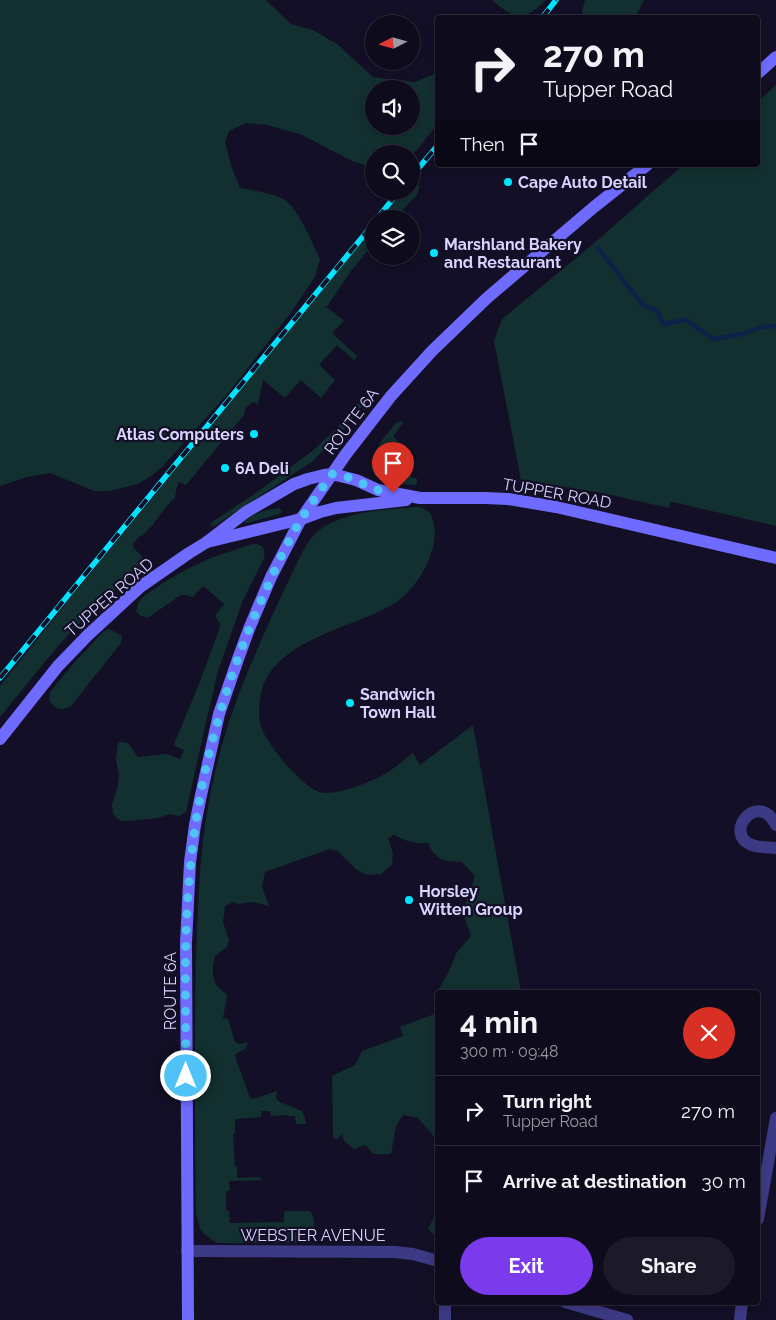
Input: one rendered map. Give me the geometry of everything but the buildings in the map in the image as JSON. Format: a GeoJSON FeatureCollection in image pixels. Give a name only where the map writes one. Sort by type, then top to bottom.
{"type":"FeatureCollection","features":[{"type":"Feature","properties":{"kind":"main road"},"geometry":{"type":"LineString","coordinates":[[760,71],[776,58]]}},
{"type":"Feature","properties":{"kind":"main road","name":"ROUTE 6A"},"geometry":{"type":"LineString","coordinates":[[188,1320],[186,943],[190,862],[195,825],[219,714],[249,629],[271,577],[302,519],[332,474],[390,396],[452,330],[487,298],[644,167]]}},
{"type":"Feature","properties":{"kind":"main road"},"geometry":{"type":"LineString","coordinates":[[207,542],[242,515],[294,484],[308,478],[332,474]]}},
{"type":"Feature","properties":{"kind":"main road","name":"TUPPER ROAD"},"geometry":{"type":"LineString","coordinates":[[332,474],[356,480],[378,490],[420,498]]}},
{"type":"Feature","properties":{"kind":"main road","name":"TUPPER ROAD"},"geometry":{"type":"LineString","coordinates":[[0,739],[58,666],[99,623],[152,578],[189,552],[207,542],[302,519],[336,508],[420,498],[508,499],[596,515],[776,558]]}},
{"type":"Feature","properties":{"kind":"street"},"geometry":{"type":"LineString","coordinates":[[776,825],[768,814],[756,812],[746,816],[743,820],[741,836],[748,843],[759,847],[776,848]]}},
{"type":"Feature","properties":{"kind":"street"},"geometry":{"type":"LineString","coordinates":[[760,1208],[776,1118]]}},
{"type":"Feature","properties":{"kind":"street","name":"WEBSTER AVENUE"},"geometry":{"type":"LineString","coordinates":[[187,1251],[395,1252],[413,1254],[435,1260]]}},
{"type":"Feature","properties":{"kind":"street"},"geometry":{"type":"LineString","coordinates":[[445,1305],[445,1320]]}},
{"type":"Feature","properties":{"kind":"street"},"geometry":{"type":"LineString","coordinates":[[574,1305],[627,1320]]}},
{"type":"Feature","properties":{"kind":"street"},"geometry":{"type":"LineString","coordinates":[[740,1320],[742,1305]]}},
{"type":"Feature","properties":{"kind":"green space"},"geometry":{"type":"Polygon","coordinates":[[[0,0],[266,0],[291,24],[313,30],[337,44],[373,77],[398,80],[365,80],[365,135],[420,135],[420,80],[435,74],[435,127],[420,146],[365,145],[365,165],[352,161],[300,134],[267,125],[246,123],[229,131],[225,142],[240,188],[277,196],[291,206],[305,228],[320,259],[315,277],[292,311],[231,390],[161,468],[151,476],[138,484],[109,491],[94,491],[50,473],[27,477],[0,486],[0,0]]]}},
{"type":"Feature","properties":{"kind":"green space"},"geometry":{"type":"Polygon","coordinates":[[[492,0],[546,0],[532,12],[519,15],[506,11],[492,0]]]}},
{"type":"Feature","properties":{"kind":"green space"},"geometry":{"type":"Polygon","coordinates":[[[585,0],[644,0],[636,15],[583,15],[582,11],[585,0]]]}},
{"type":"Feature","properties":{"kind":"green space"},"geometry":{"type":"Polygon","coordinates":[[[776,85],[776,526],[677,503],[670,502],[669,508],[602,493],[521,480],[494,341],[502,319],[592,245],[681,167],[760,167],[760,99],[776,85]]]}},
{"type":"Feature","properties":{"kind":"green space"},"geometry":{"type":"Polygon","coordinates":[[[396,200],[412,200],[403,210],[388,210],[396,200]]]}},
{"type":"Feature","properties":{"kind":"green space"},"geometry":{"type":"Polygon","coordinates":[[[365,238],[365,254],[326,308],[344,321],[332,333],[357,356],[354,360],[337,345],[319,365],[335,380],[321,398],[301,380],[285,398],[263,380],[258,404],[253,402],[246,407],[244,415],[186,485],[179,482],[175,498],[151,527],[134,543],[133,547],[144,561],[140,569],[94,608],[58,646],[0,717],[0,686],[365,238]]]}},
{"type":"Feature","properties":{"kind":"green space"},"geometry":{"type":"Polygon","coordinates":[[[361,400],[364,401],[361,407],[344,429],[313,461],[216,525],[210,525],[311,452],[338,427],[361,400]]]}},
{"type":"Feature","properties":{"kind":"green space"},"geometry":{"type":"Polygon","coordinates":[[[402,421],[403,423],[393,436],[400,443],[398,447],[405,451],[399,457],[409,465],[408,473],[411,477],[417,479],[416,485],[389,483],[378,478],[373,471],[374,454],[379,445],[397,422],[402,421]]]}},
{"type":"Feature","properties":{"kind":"green space"},"geometry":{"type":"Polygon","coordinates":[[[419,507],[428,511],[434,525],[435,535],[430,557],[425,568],[411,589],[395,603],[314,639],[278,663],[266,680],[260,700],[260,722],[267,739],[284,762],[312,788],[323,793],[348,789],[373,780],[392,769],[413,753],[420,765],[473,725],[521,990],[438,990],[457,952],[471,936],[463,913],[475,876],[462,862],[445,860],[438,857],[428,843],[411,842],[394,835],[388,838],[393,853],[392,865],[381,874],[367,875],[357,870],[337,851],[330,849],[265,872],[262,887],[269,906],[252,902],[239,904],[233,902],[225,906],[223,922],[229,940],[227,947],[215,956],[213,978],[217,986],[227,996],[223,1018],[228,1019],[235,1042],[240,1044],[248,1042],[245,1049],[235,1056],[250,1098],[253,1099],[277,1091],[276,1099],[302,1111],[306,1124],[296,1124],[295,1116],[271,1116],[270,1111],[261,1111],[261,1117],[235,1119],[235,1134],[233,1134],[237,1178],[260,1177],[262,1180],[229,1181],[230,1191],[226,1193],[226,1209],[229,1212],[230,1223],[284,1222],[285,1211],[310,1211],[314,1226],[308,1240],[301,1243],[217,1243],[204,1234],[196,1215],[195,1022],[198,901],[205,826],[212,784],[235,704],[255,654],[304,548],[317,532],[327,525],[352,515],[379,510],[419,507]]]}},
{"type":"Feature","properties":{"kind":"green space"},"geometry":{"type":"Polygon","coordinates":[[[279,508],[282,511],[279,514],[247,523],[244,522],[256,514],[279,508]]]}},
{"type":"Feature","properties":{"kind":"green space"},"geometry":{"type":"Polygon","coordinates":[[[252,544],[263,547],[265,552],[264,559],[243,600],[218,671],[186,812],[179,816],[170,814],[158,818],[122,821],[113,813],[112,804],[119,775],[116,759],[118,743],[128,743],[138,757],[166,754],[180,759],[184,750],[174,744],[219,630],[220,624],[215,616],[224,604],[203,586],[193,597],[181,595],[149,617],[142,616],[136,611],[138,603],[144,596],[187,569],[211,558],[252,544]]]}},
{"type":"Feature","properties":{"kind":"green space"},"geometry":{"type":"Polygon","coordinates":[[[109,629],[121,635],[121,643],[71,706],[64,709],[55,707],[49,699],[50,692],[103,632],[109,629]]]}},
{"type":"Feature","properties":{"kind":"green space"},"geometry":{"type":"Polygon","coordinates":[[[435,1014],[435,1138],[418,1118],[403,1115],[396,1126],[391,1154],[373,1154],[366,1145],[354,1149],[344,1141],[342,1134],[336,1140],[333,1137],[332,1076],[355,1065],[362,1051],[403,1036],[400,1027],[435,1014]]]}},
{"type":"Feature","properties":{"kind":"green space"},"geometry":{"type":"Polygon","coordinates":[[[435,1215],[435,1236],[428,1229],[435,1215]]]}},
{"type":"Feature","properties":{"kind":"waterway"},"geometry":{"type":"LineString","coordinates":[[598,248],[642,304],[657,311],[663,324],[686,320],[713,339],[742,334],[762,327],[776,326]]}},
{"type":"Feature","properties":{"kind":"railway"},"geometry":{"type":"LineString","coordinates":[[544,15],[556,0]]}},
{"type":"Feature","properties":{"kind":"railway"},"geometry":{"type":"LineString","coordinates":[[420,166],[435,149]]}},
{"type":"Feature","properties":{"kind":"railway"},"geometry":{"type":"LineString","coordinates":[[384,210],[392,200]]}},
{"type":"Feature","properties":{"kind":"railway"},"geometry":{"type":"LineString","coordinates":[[0,678],[365,234]]}},
{"type":"Feature","properties":{"kind":"place","name":"Cape Auto Detail"},"geometry":{"type":"Point","coordinates":[508,182]}},
{"type":"Feature","properties":{"kind":"place","name":"Marshland Bakery and Restaurant"},"geometry":{"type":"Point","coordinates":[434,253]}},
{"type":"Feature","properties":{"kind":"place","name":"Atlas Computers"},"geometry":{"type":"Point","coordinates":[254,434]}},
{"type":"Feature","properties":{"kind":"place","name":"6A Deli"},"geometry":{"type":"Point","coordinates":[225,468]}},
{"type":"Feature","properties":{"kind":"place","name":"Sandwich Town Hall"},"geometry":{"type":"Point","coordinates":[350,703]}},
{"type":"Feature","properties":{"kind":"place","name":"Horsley Witten Group"},"geometry":{"type":"Point","coordinates":[409,900]}},
{"type":"Feature","properties":{"kind":"route"},"geometry":{"type":"LineString","coordinates":[[186,1076],[186,943],[190,862],[201,794],[219,714],[238,659],[271,577],[302,519],[332,474],[347,477],[378,490],[393,493]]}}]}
